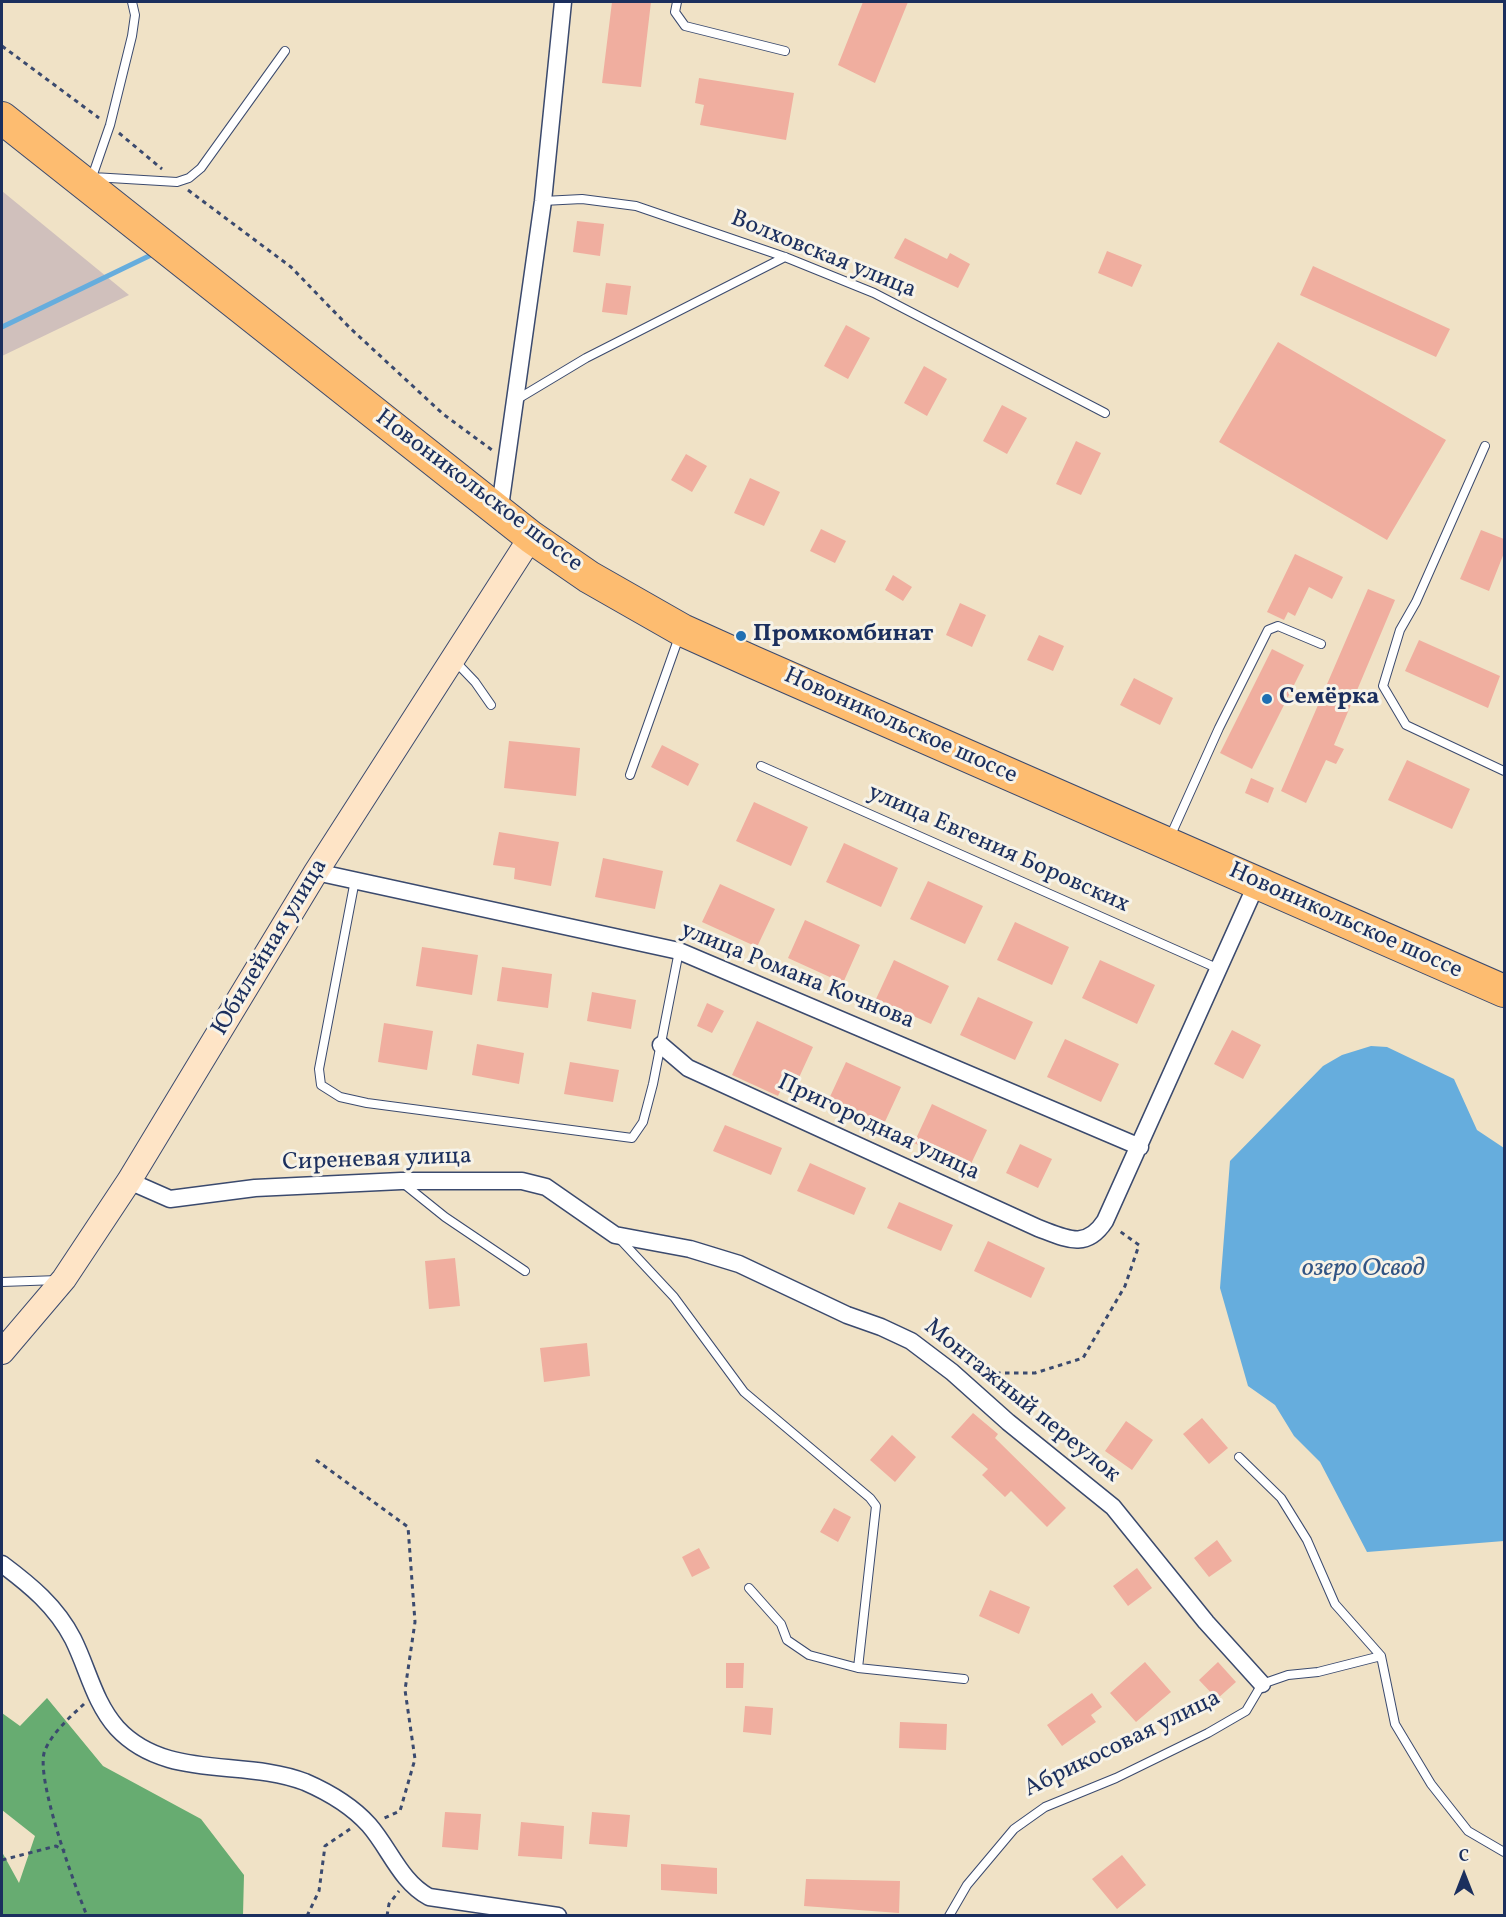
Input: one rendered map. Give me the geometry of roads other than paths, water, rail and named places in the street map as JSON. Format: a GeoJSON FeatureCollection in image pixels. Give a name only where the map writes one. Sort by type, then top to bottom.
{"type":"FeatureCollection","features":[{"type":"Feature","properties":{"kind":"highway","name":"Новоникольское шоссе"},"geometry":{"type":"LineString","coordinates":[[4,124],[90,181],[499,514],[589,577],[682,630],[1504,991]]}},
{"type":"Feature","properties":{"kind":"street"},"geometry":{"type":"LineString","coordinates":[[499,514],[543,201],[563,2]]}},
{"type":"Feature","properties":{"kind":"street","name":"Юбилейная улица"},"geometry":{"type":"LineString","coordinates":[[2,1352],[64,1279],[129,1181],[316,872],[531,537]]}},
{"type":"Feature","properties":{"kind":"street","name":"улица Романа Кочнова"},"geometry":{"type":"LineString","coordinates":[[316,872],[679,951],[1140,1147]]}},
{"type":"Feature","properties":{"kind":"street"},"geometry":{"type":"LineString","coordinates":[[1140,1147],[1257,883]]}},
{"type":"Feature","properties":{"kind":"street","name":"Пригородная улица"},"geometry":{"type":"LineString","coordinates":[[661,1045],[688,1068],[1038,1228],[1083,1241],[1096,1235],[1105,1221],[1140,1147]]}},
{"type":"Feature","properties":{"kind":"street","name":"Сиреневая улица"},"geometry":{"type":"LineString","coordinates":[[129,1181],[170,1199],[255,1188],[401,1181],[522,1181],[546,1187],[615,1234]]}},
{"type":"Feature","properties":{"kind":"street","name":"Монтажный переулок"},"geometry":{"type":"LineString","coordinates":[[615,1234],[690,1249],[739,1264],[847,1315],[910,1341],[952,1372],[1008,1422],[1113,1507],[1206,1622],[1262,1684]]}},
{"type":"Feature","properties":{"kind":"street"},"geometry":{"type":"LineString","coordinates":[[2,1564],[31,1586],[54,1609],[72,1639],[94,1694],[117,1727],[147,1752],[166,1760],[268,1771],[305,1783],[340,1800],[368,1825],[412,1885],[445,1901],[558,1916]]}},
{"type":"Feature","properties":{"kind":"lane"},"geometry":{"type":"LineString","coordinates":[[132,2],[135,15],[132,36],[110,125],[90,181],[177,182],[189,178],[201,168],[285,51]]}},
{"type":"Feature","properties":{"kind":"lane"},"geometry":{"type":"LineString","coordinates":[[677,2],[675,12],[685,26],[785,51]]}},
{"type":"Feature","properties":{"kind":"lane","name":"Волховская улица"},"geometry":{"type":"LineString","coordinates":[[543,201],[582,199],[636,206],[786,258],[874,293],[1105,413]]}},
{"type":"Feature","properties":{"kind":"lane"},"geometry":{"type":"LineString","coordinates":[[515,401],[586,358],[786,258]]}},
{"type":"Feature","properties":{"kind":"lane"},"geometry":{"type":"LineString","coordinates":[[1485,446],[1416,602],[1400,630],[1383,686],[1406,725],[1504,771]]}},
{"type":"Feature","properties":{"kind":"lane"},"geometry":{"type":"LineString","coordinates":[[1167,843],[1219,728],[1268,630],[1278,626],[1321,644]]}},
{"type":"Feature","properties":{"kind":"lane"},"geometry":{"type":"LineString","coordinates":[[630,775],[682,630]]}},
{"type":"Feature","properties":{"kind":"lane"},"geometry":{"type":"LineString","coordinates":[[454,660],[475,682],[491,705]]}},
{"type":"Feature","properties":{"kind":"lane","name":"улица Евгения Боровских"},"geometry":{"type":"LineString","coordinates":[[761,766],[1220,969]]}},
{"type":"Feature","properties":{"kind":"lane"},"geometry":{"type":"LineString","coordinates":[[355,880],[319,1069],[321,1085],[340,1097],[367,1103],[632,1138],[643,1122],[679,951]]}},
{"type":"Feature","properties":{"kind":"lane"},"geometry":{"type":"LineString","coordinates":[[401,1181],[445,1217],[525,1271]]}},
{"type":"Feature","properties":{"kind":"lane"},"geometry":{"type":"LineString","coordinates":[[615,1234],[674,1297],[744,1392],[870,1498],[876,1506],[858,1668]]}},
{"type":"Feature","properties":{"kind":"lane"},"geometry":{"type":"LineString","coordinates":[[2,1282],[64,1279]]}},
{"type":"Feature","properties":{"kind":"lane"},"geometry":{"type":"LineString","coordinates":[[1239,1457],[1281,1498],[1307,1540],[1335,1604],[1381,1656],[1395,1724],[1431,1784],[1468,1831],[1504,1852]]}},
{"type":"Feature","properties":{"kind":"lane"},"geometry":{"type":"LineString","coordinates":[[749,1588],[777,1618],[787,1640],[795,1648],[809,1655],[858,1668],[964,1679]]}},
{"type":"Feature","properties":{"kind":"lane"},"geometry":{"type":"LineString","coordinates":[[1262,1684],[1288,1675],[1318,1672],[1381,1656]]}},
{"type":"Feature","properties":{"kind":"lane","name":"Абрикосовая улица"},"geometry":{"type":"LineString","coordinates":[[949,1916],[967,1885],[1014,1829],[1045,1807],[1116,1778],[1208,1733],[1245,1711],[1262,1684]]}},
{"type":"Feature","properties":{"kind":"water","name":"озеро Освод"},"geometry":{"type":"Polygon","coordinates":[[[1371,1046],[1387,1047],[1454,1079],[1477,1130],[1504,1148],[1504,1541],[1367,1552],[1320,1462],[1294,1436],[1275,1405],[1248,1386],[1220,1288],[1230,1161],[1323,1066],[1342,1055],[1371,1046]]]}},
{"type":"Feature","properties":{"kind":"waterway"},"geometry":{"type":"LineString","coordinates":[[2,327],[149,256]]}},
{"type":"Feature","properties":{"kind":"place","name":"Промкомбинат"},"geometry":{"type":"Point","coordinates":[741,636]}},
{"type":"Feature","properties":{"kind":"place","name":"Семёрка"},"geometry":{"type":"Point","coordinates":[1267,699]}}]}
